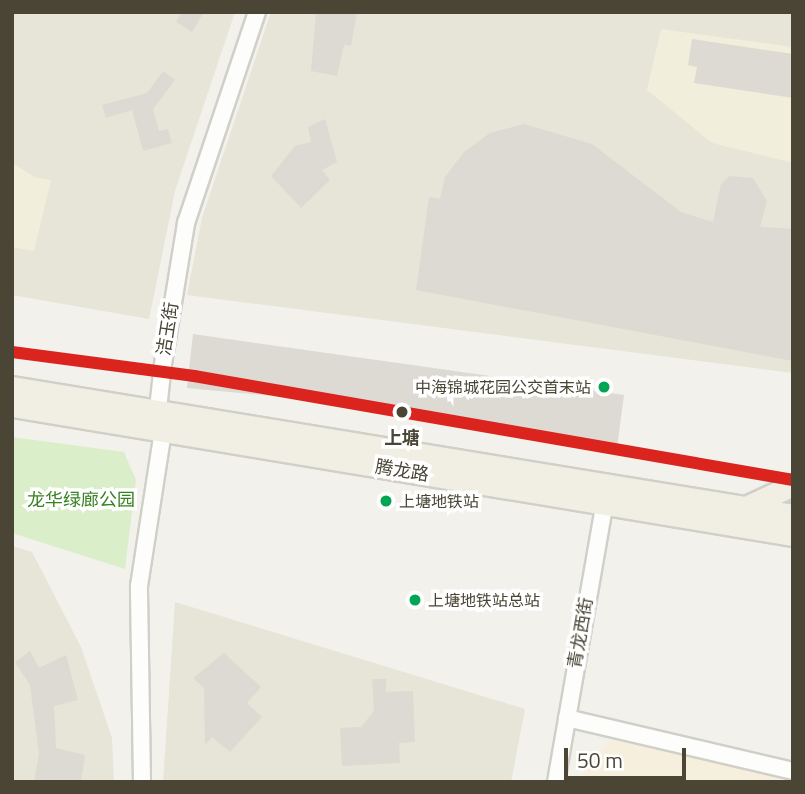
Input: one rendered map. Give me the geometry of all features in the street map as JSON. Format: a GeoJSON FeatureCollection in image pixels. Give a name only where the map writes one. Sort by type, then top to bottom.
{"type":"FeatureCollection","features":[{"type":"Feature","properties":{"kind":"main road","name":"腾龙路"},"geometry":{"type":"LineString","coordinates":[[12,387],[158,409],[790,531]]}},
{"type":"Feature","properties":{"kind":"main road","name":"腾龙路"},"geometry":{"type":"LineString","coordinates":[[12,406],[163,431],[606,495],[742,507],[790,531]]}},
{"type":"Feature","properties":{"kind":"main road"},"geometry":{"type":"LineString","coordinates":[[742,507],[793,485]]}},
{"type":"Feature","properties":{"kind":"street","name":"洁玉街"},"geometry":{"type":"LineString","coordinates":[[142,782],[139,586],[163,431],[158,409],[187,223],[257,12]]}},
{"type":"Feature","properties":{"kind":"street","name":"青龙西街"},"geometry":{"type":"LineString","coordinates":[[556,782],[606,495]]}},
{"type":"Feature","properties":{"kind":"street"},"geometry":{"type":"LineString","coordinates":[[567,718],[793,771]]}},
{"type":"Feature","properties":{"kind":"shaded area"},"geometry":{"type":"Polygon","coordinates":[[[12,12],[235,12],[175,191],[149,319],[12,295],[12,12]]]}},
{"type":"Feature","properties":{"kind":"shaded area"},"geometry":{"type":"Polygon","coordinates":[[[271,12],[793,12],[793,373],[187,295],[202,218],[271,12]]]}},
{"type":"Feature","properties":{"kind":"shaded area"},"geometry":{"type":"Polygon","coordinates":[[[661,29],[793,47],[793,163],[712,143],[647,90],[661,29]]]}},
{"type":"Feature","properties":{"kind":"shaded area"},"geometry":{"type":"Polygon","coordinates":[[[12,163],[35,177],[51,180],[34,251],[12,247],[12,163]]]}},
{"type":"Feature","properties":{"kind":"shaded area"},"geometry":{"type":"Polygon","coordinates":[[[12,546],[32,552],[81,647],[112,738],[114,782],[12,782],[12,546]]]}},
{"type":"Feature","properties":{"kind":"shaded area"},"geometry":{"type":"Polygon","coordinates":[[[175,602],[525,709],[511,782],[163,782],[175,602]]]}},
{"type":"Feature","properties":{"kind":"shaded area"},"geometry":{"type":"Polygon","coordinates":[[[612,740],[792,776],[793,782],[583,782],[586,761],[612,740]]]}},
{"type":"Feature","properties":{"kind":"green space","name":"龙华绿廊公园"},"geometry":{"type":"Polygon","coordinates":[[[12,437],[124,452],[136,480],[125,569],[12,533],[12,437]]]}},
{"type":"Feature","properties":{"kind":"building"},"geometry":{"type":"Polygon","coordinates":[[[182,12],[204,12],[192,32],[176,22],[182,12]]]}},
{"type":"Feature","properties":{"kind":"building"},"geometry":{"type":"Polygon","coordinates":[[[316,12],[357,12],[351,46],[344,45],[337,76],[311,71],[316,12]]]}},
{"type":"Feature","properties":{"kind":"building"},"geometry":{"type":"Polygon","coordinates":[[[692,39],[793,54],[793,98],[694,83],[697,67],[688,65],[692,39]]]}},
{"type":"Feature","properties":{"kind":"building"},"geometry":{"type":"Polygon","coordinates":[[[163,71],[175,80],[153,109],[159,131],[168,129],[172,143],[143,151],[132,110],[106,118],[102,105],[147,93],[163,71]]]}},
{"type":"Feature","properties":{"kind":"building"},"geometry":{"type":"Polygon","coordinates":[[[325,119],[337,162],[322,170],[330,180],[301,208],[271,176],[295,146],[311,142],[308,127],[325,119]]]}},
{"type":"Feature","properties":{"kind":"building"},"geometry":{"type":"Polygon","coordinates":[[[524,124],[592,144],[681,212],[713,222],[721,184],[729,176],[753,178],[767,201],[760,227],[793,229],[793,361],[416,290],[429,197],[440,199],[445,177],[464,152],[490,133],[524,124]]]}},
{"type":"Feature","properties":{"kind":"building"},"geometry":{"type":"Polygon","coordinates":[[[193,334],[624,395],[617,448],[284,397],[187,388],[193,334]]]}},
{"type":"Feature","properties":{"kind":"building"},"geometry":{"type":"Polygon","coordinates":[[[30,651],[39,668],[66,655],[78,700],[54,706],[56,748],[85,755],[81,782],[34,782],[39,754],[30,685],[15,662],[30,651]]]}},
{"type":"Feature","properties":{"kind":"building"},"geometry":{"type":"Polygon","coordinates":[[[224,653],[261,687],[247,703],[262,717],[230,752],[212,737],[205,745],[204,688],[193,678],[224,653]]]}},
{"type":"Feature","properties":{"kind":"building"},"geometry":{"type":"Polygon","coordinates":[[[372,679],[386,679],[386,692],[413,691],[415,742],[399,743],[400,763],[342,766],[340,728],[361,727],[374,711],[372,679]]]}},
{"type":"Feature","properties":{"kind":"transit line"},"geometry":{"type":"LineString","coordinates":[[12,352],[194,376],[793,480]]}},
{"type":"Feature","properties":{"kind":"place","name":"中海锦城花园公交首末站"},"geometry":{"type":"Point","coordinates":[604,387]}},
{"type":"Feature","properties":{"kind":"place","name":"上塘"},"geometry":{"type":"Point","coordinates":[402,412]}},
{"type":"Feature","properties":{"kind":"place","name":"上塘地铁站"},"geometry":{"type":"Point","coordinates":[386,501]}},
{"type":"Feature","properties":{"kind":"place","name":"上塘地铁站总站"},"geometry":{"type":"Point","coordinates":[415,600]}}]}
